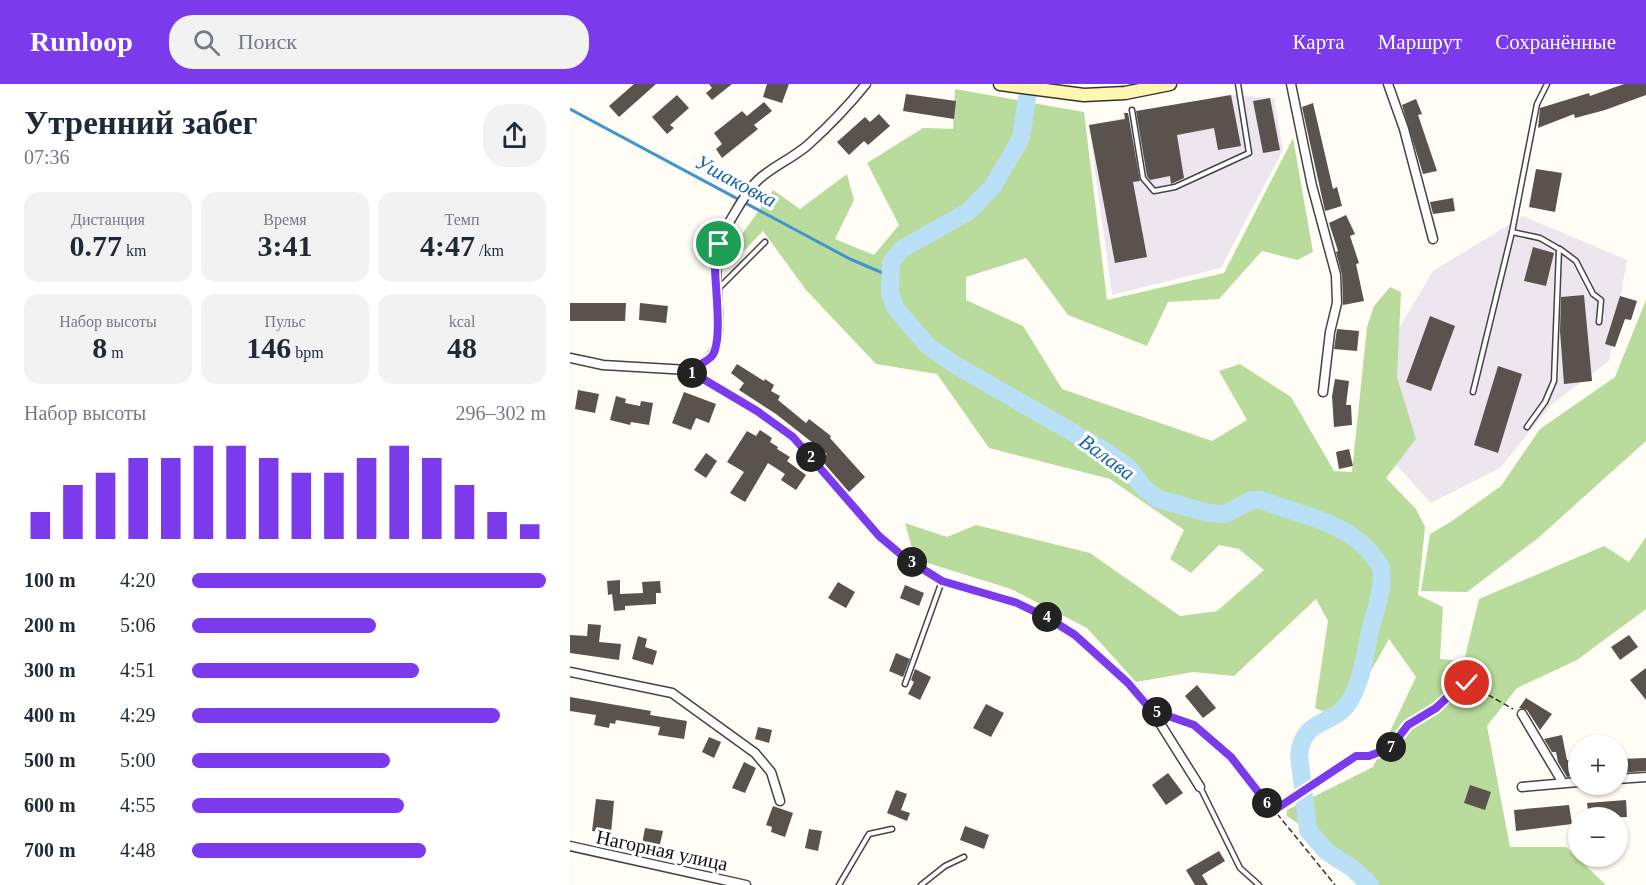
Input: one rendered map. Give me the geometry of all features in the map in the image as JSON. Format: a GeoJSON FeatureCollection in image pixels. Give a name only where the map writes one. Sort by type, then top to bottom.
{"type":"FeatureCollection","features":[{"type":"Feature","properties":{"kind":"main road"},"geometry":{"type":"LineString","coordinates":[[1000,84],[1060,93],[1106,94],[1170,84]]}},
{"type":"Feature","properties":{"kind":"street"},"geometry":{"type":"LineString","coordinates":[[570,358],[603,365],[688,370],[704,363],[712,356],[718,324],[715,264],[719,244],[727,226],[757,181],[808,145],[866,84]]}},
{"type":"Feature","properties":{"kind":"street"},"geometry":{"type":"LineString","coordinates":[[1291,84],[1312,186],[1336,275],[1337,303],[1330,332],[1323,392]]}},
{"type":"Feature","properties":{"kind":"street"},"geometry":{"type":"LineString","coordinates":[[1388,84],[1404,129],[1433,239]]}},
{"type":"Feature","properties":{"kind":"street"},"geometry":{"type":"LineString","coordinates":[[688,370],[757,411],[793,437],[879,536],[905,558],[942,581],[1017,603],[1048,618],[1075,635],[1128,683],[1151,710],[1200,788]]}},
{"type":"Feature","properties":{"kind":"street"},"geometry":{"type":"LineString","coordinates":[[570,672],[672,693],[755,753],[771,772],[780,801]]}},
{"type":"Feature","properties":{"kind":"street"},"geometry":{"type":"LineString","coordinates":[[1522,714],[1563,783]]}},
{"type":"Feature","properties":{"kind":"street"},"geometry":{"type":"LineString","coordinates":[[1628,778],[1646,777]]}},
{"type":"Feature","properties":{"kind":"street"},"geometry":{"type":"LineString","coordinates":[[1522,787],[1568,783]]}},
{"type":"Feature","properties":{"kind":"street","name":"Нагорная улица"},"geometry":{"type":"LineString","coordinates":[[570,846],[746,885]]}},
{"type":"Feature","properties":{"kind":"lane"},"geometry":{"type":"LineString","coordinates":[[1132,110],[1143,177],[1154,191],[1175,187],[1249,153],[1238,84]]}},
{"type":"Feature","properties":{"kind":"lane"},"geometry":{"type":"LineString","coordinates":[[1473,392],[1512,232],[1536,104],[1546,84]]}},
{"type":"Feature","properties":{"kind":"lane"},"geometry":{"type":"LineString","coordinates":[[1512,232],[1540,238],[1576,261],[1593,294],[1601,300],[1599,322]]}},
{"type":"Feature","properties":{"kind":"lane"},"geometry":{"type":"LineString","coordinates":[[716,292],[765,242]]}},
{"type":"Feature","properties":{"kind":"lane"},"geometry":{"type":"LineString","coordinates":[[1527,427],[1545,402],[1554,381],[1559,249]]}},
{"type":"Feature","properties":{"kind":"lane"},"geometry":{"type":"LineString","coordinates":[[905,684],[942,581]]}},
{"type":"Feature","properties":{"kind":"lane"},"geometry":{"type":"LineString","coordinates":[[1200,788],[1240,868],[1259,885]]}},
{"type":"Feature","properties":{"kind":"lane"},"geometry":{"type":"LineString","coordinates":[[839,885],[869,834],[892,829]]}},
{"type":"Feature","properties":{"kind":"lane"},"geometry":{"type":"LineString","coordinates":[[921,885],[945,866],[964,857]]}},
{"type":"Feature","properties":{"kind":"path"},"geometry":{"type":"LineString","coordinates":[[1273,811],[1356,756],[1369,756],[1390,748],[1408,725],[1436,708],[1467,683],[1522,714]]}},
{"type":"Feature","properties":{"kind":"path"},"geometry":{"type":"LineString","coordinates":[[1151,710],[1194,725],[1231,757],[1335,885]]}},
{"type":"Feature","properties":{"kind":"shaded area"},"geometry":{"type":"Polygon","coordinates":[[[1227,95],[1274,98],[1283,150],[1221,268],[1112,295],[1089,125],[1227,95]]]}},
{"type":"Feature","properties":{"kind":"shaded area"},"geometry":{"type":"Polygon","coordinates":[[[1523,216],[1627,260],[1609,361],[1552,404],[1500,468],[1431,503],[1371,437],[1393,338],[1433,271],[1523,216]]]}},
{"type":"Feature","properties":{"kind":"green space"},"geometry":{"type":"Polygon","coordinates":[[[955,89],[1084,112],[1107,300],[1224,273],[1293,138],[1313,252],[1297,260],[1262,251],[1219,299],[1168,302],[1147,346],[1068,315],[1026,258],[966,277],[966,300],[1023,326],[1062,389],[1212,441],[1247,420],[1219,371],[1240,364],[1291,397],[1334,471],[1352,472],[1367,327],[1374,306],[1390,287],[1401,292],[1397,377],[1416,439],[1386,478],[1416,509],[1425,527],[1418,595],[1443,607],[1440,659],[1464,661],[1479,599],[1604,546],[1629,562],[1646,537],[1646,609],[1577,660],[1517,688],[1487,726],[1510,847],[1566,847],[1568,849],[1568,867],[1587,867],[1606,885],[1377,885],[1372,874],[1287,816],[1287,810],[1373,767],[1416,677],[1389,639],[1343,720],[1315,708],[1328,621],[1316,599],[1234,676],[1193,672],[1136,682],[1087,628],[1011,589],[915,559],[905,523],[947,537],[976,525],[1090,553],[1180,616],[1217,611],[1264,570],[1239,549],[1219,545],[1191,573],[1170,559],[1184,530],[1110,479],[989,448],[937,374],[876,364],[806,290],[763,231],[744,251],[736,243],[773,190],[800,209],[847,174],[854,200],[835,239],[874,255],[899,225],[867,163],[923,128],[953,129],[955,89]]]}},
{"type":"Feature","properties":{"kind":"green space"},"geometry":{"type":"Polygon","coordinates":[[[1646,300],[1646,441],[1537,539],[1467,592],[1421,591],[1430,534],[1501,486],[1540,429],[1615,377],[1646,300]]]}},
{"type":"Feature","properties":{"kind":"building"},"geometry":{"type":"Polygon","coordinates":[[[634,84],[656,84],[619,117],[609,106],[634,84]]]}},
{"type":"Feature","properties":{"kind":"building"},"geometry":{"type":"Polygon","coordinates":[[[709,84],[732,84],[712,100],[706,93],[712,88],[709,84]]]}},
{"type":"Feature","properties":{"kind":"building"},"geometry":{"type":"Polygon","coordinates":[[[767,84],[789,84],[782,103],[763,97],[767,84]]]}},
{"type":"Feature","properties":{"kind":"building"},"geometry":{"type":"Polygon","coordinates":[[[1624,84],[1646,84],[1646,95],[1575,118],[1574,114],[1538,128],[1540,108],[1589,93],[1590,96],[1624,84]]]}},
{"type":"Feature","properties":{"kind":"building"},"geometry":{"type":"Polygon","coordinates":[[[906,94],[956,101],[954,119],[903,111],[906,94]]]}},
{"type":"Feature","properties":{"kind":"building"},"geometry":{"type":"Polygon","coordinates":[[[677,95],[689,108],[670,125],[674,128],[667,134],[652,117],[677,95]]]}},
{"type":"Feature","properties":{"kind":"building"},"geometry":{"type":"Polygon","coordinates":[[[1231,95],[1241,146],[1218,150],[1214,128],[1177,135],[1184,178],[1171,184],[1170,176],[1150,180],[1147,176],[1136,111],[1231,95]]]}},
{"type":"Feature","properties":{"kind":"building"},"geometry":{"type":"Polygon","coordinates":[[[1270,98],[1280,150],[1263,153],[1253,101],[1270,98]]]}},
{"type":"Feature","properties":{"kind":"building"},"geometry":{"type":"Polygon","coordinates":[[[1416,99],[1422,114],[1418,115],[1437,171],[1423,174],[1402,105],[1416,99]]]}},
{"type":"Feature","properties":{"kind":"building"},"geometry":{"type":"Polygon","coordinates":[[[764,102],[772,111],[754,125],[758,129],[722,158],[716,149],[722,144],[714,133],[742,111],[747,116],[764,102]]]}},
{"type":"Feature","properties":{"kind":"building"},"geometry":{"type":"Polygon","coordinates":[[[1313,103],[1333,189],[1337,187],[1342,206],[1325,211],[1302,107],[1313,103]]]}},
{"type":"Feature","properties":{"kind":"building"},"geometry":{"type":"Polygon","coordinates":[[[1124,113],[1128,113],[1140,181],[1133,182],[1147,257],[1115,263],[1089,125],[1125,119],[1124,113]]]}},
{"type":"Feature","properties":{"kind":"building"},"geometry":{"type":"Polygon","coordinates":[[[879,114],[890,126],[868,145],[864,141],[849,155],[837,142],[865,117],[870,122],[879,114]]]}},
{"type":"Feature","properties":{"kind":"building"},"geometry":{"type":"Polygon","coordinates":[[[1536,169],[1562,173],[1555,212],[1529,207],[1536,169]]]}},
{"type":"Feature","properties":{"kind":"building"},"geometry":{"type":"Polygon","coordinates":[[[1453,198],[1455,211],[1433,214],[1430,202],[1453,198]]]}},
{"type":"Feature","properties":{"kind":"building"},"geometry":{"type":"Polygon","coordinates":[[[1346,215],[1355,234],[1350,236],[1359,263],[1356,264],[1364,301],[1343,305],[1342,275],[1336,252],[1338,251],[1329,223],[1346,215]]]}},
{"type":"Feature","properties":{"kind":"building"},"geometry":{"type":"Polygon","coordinates":[[[1533,247],[1554,253],[1546,286],[1524,281],[1533,247]]]}},
{"type":"Feature","properties":{"kind":"building"},"geometry":{"type":"Polygon","coordinates":[[[1584,295],[1592,381],[1564,384],[1560,331],[1561,297],[1584,295]]]}},
{"type":"Feature","properties":{"kind":"building"},"geometry":{"type":"Polygon","coordinates":[[[1620,296],[1637,301],[1631,320],[1625,319],[1615,347],[1605,344],[1620,296]]]}},
{"type":"Feature","properties":{"kind":"building"},"geometry":{"type":"Polygon","coordinates":[[[570,303],[626,303],[625,321],[570,321],[570,303]]]}},
{"type":"Feature","properties":{"kind":"building"},"geometry":{"type":"Polygon","coordinates":[[[640,303],[668,306],[666,323],[639,320],[640,303]]]}},
{"type":"Feature","properties":{"kind":"building"},"geometry":{"type":"Polygon","coordinates":[[[1430,316],[1455,326],[1431,391],[1406,382],[1430,316]]]}},
{"type":"Feature","properties":{"kind":"building"},"geometry":{"type":"Polygon","coordinates":[[[1337,329],[1359,331],[1357,351],[1334,349],[1337,329]]]}},
{"type":"Feature","properties":{"kind":"building"},"geometry":{"type":"Polygon","coordinates":[[[737,364],[774,385],[771,391],[780,396],[778,400],[806,423],[809,419],[831,436],[830,438],[865,477],[849,492],[821,460],[827,454],[776,414],[739,390],[744,383],[731,373],[737,364]]]}},
{"type":"Feature","properties":{"kind":"building"},"geometry":{"type":"Polygon","coordinates":[[[1498,366],[1522,374],[1498,453],[1474,445],[1498,366]]]}},
{"type":"Feature","properties":{"kind":"building"},"geometry":{"type":"Polygon","coordinates":[[[1335,379],[1349,381],[1346,405],[1351,405],[1352,425],[1334,427],[1332,396],[1335,379]]]}},
{"type":"Feature","properties":{"kind":"building"},"geometry":{"type":"Polygon","coordinates":[[[578,390],[599,394],[595,413],[575,409],[578,390]]]}},
{"type":"Feature","properties":{"kind":"building"},"geometry":{"type":"Polygon","coordinates":[[[684,392],[716,404],[709,423],[696,418],[691,430],[672,423],[684,392]]]}},
{"type":"Feature","properties":{"kind":"building"},"geometry":{"type":"Polygon","coordinates":[[[616,396],[626,399],[625,403],[640,406],[641,401],[653,403],[649,425],[631,422],[630,425],[610,420],[616,396]]]}},
{"type":"Feature","properties":{"kind":"building"},"geometry":{"type":"Polygon","coordinates":[[[760,430],[772,438],[770,442],[778,447],[777,449],[790,457],[787,461],[806,475],[796,490],[781,480],[785,474],[768,463],[745,502],[730,493],[744,472],[727,462],[747,431],[756,436],[760,430]]]}},
{"type":"Feature","properties":{"kind":"building"},"geometry":{"type":"Polygon","coordinates":[[[1349,449],[1353,466],[1339,469],[1336,452],[1349,449]]]}},
{"type":"Feature","properties":{"kind":"building"},"geometry":{"type":"Polygon","coordinates":[[[706,453],[717,461],[706,478],[694,470],[706,453]]]}},
{"type":"Feature","properties":{"kind":"building"},"geometry":{"type":"Polygon","coordinates":[[[620,580],[620,594],[643,593],[642,582],[660,581],[661,593],[656,593],[656,604],[625,606],[625,610],[614,611],[612,594],[608,595],[607,581],[620,580]]]}},
{"type":"Feature","properties":{"kind":"building"},"geometry":{"type":"Polygon","coordinates":[[[838,582],[855,592],[846,608],[828,598],[838,582]]]}},
{"type":"Feature","properties":{"kind":"building"},"geometry":{"type":"Polygon","coordinates":[[[905,585],[924,593],[919,606],[900,598],[905,585]]]}},
{"type":"Feature","properties":{"kind":"building"},"geometry":{"type":"Polygon","coordinates":[[[588,624],[601,625],[599,642],[621,644],[619,660],[570,653],[570,635],[587,636],[588,624]]]}},
{"type":"Feature","properties":{"kind":"building"},"geometry":{"type":"Polygon","coordinates":[[[1629,635],[1638,647],[1620,660],[1611,647],[1629,635]]]}},
{"type":"Feature","properties":{"kind":"building"},"geometry":{"type":"Polygon","coordinates":[[[638,636],[647,639],[645,647],[657,651],[653,665],[632,659],[638,636]]]}},
{"type":"Feature","properties":{"kind":"building"},"geometry":{"type":"Polygon","coordinates":[[[896,653],[910,659],[903,677],[889,671],[896,653]]]}},
{"type":"Feature","properties":{"kind":"building"},"geometry":{"type":"Polygon","coordinates":[[[1646,668],[1646,700],[1630,680],[1646,668]]]}},
{"type":"Feature","properties":{"kind":"building"},"geometry":{"type":"Polygon","coordinates":[[[915,669],[931,677],[920,700],[908,694],[914,682],[911,680],[915,669]]]}},
{"type":"Feature","properties":{"kind":"building"},"geometry":{"type":"Polygon","coordinates":[[[1197,685],[1216,708],[1203,718],[1185,696],[1197,685]]]}},
{"type":"Feature","properties":{"kind":"building"},"geometry":{"type":"Polygon","coordinates":[[[570,697],[651,711],[650,715],[687,721],[684,739],[658,735],[660,727],[616,720],[615,724],[610,723],[609,728],[594,725],[596,715],[570,711],[570,697]]]}},
{"type":"Feature","properties":{"kind":"building"},"geometry":{"type":"Polygon","coordinates":[[[1526,698],[1552,714],[1540,730],[1527,710],[1519,708],[1526,698]]]}},
{"type":"Feature","properties":{"kind":"building"},"geometry":{"type":"Polygon","coordinates":[[[986,704],[1004,713],[991,737],[973,728],[986,704]]]}},
{"type":"Feature","properties":{"kind":"building"},"geometry":{"type":"Polygon","coordinates":[[[758,727],[772,730],[769,743],[755,739],[758,727]]]}},
{"type":"Feature","properties":{"kind":"building"},"geometry":{"type":"Polygon","coordinates":[[[1562,735],[1568,760],[1568,777],[1558,762],[1556,752],[1552,752],[1544,739],[1562,735]]]}},
{"type":"Feature","properties":{"kind":"building"},"geometry":{"type":"Polygon","coordinates":[[[709,737],[721,742],[714,758],[702,752],[709,737]]]}},
{"type":"Feature","properties":{"kind":"building"},"geometry":{"type":"Polygon","coordinates":[[[1646,758],[1646,771],[1628,772],[1628,759],[1646,758]]]}},
{"type":"Feature","properties":{"kind":"building"},"geometry":{"type":"Polygon","coordinates":[[[744,762],[756,768],[745,793],[732,788],[744,762]]]}},
{"type":"Feature","properties":{"kind":"building"},"geometry":{"type":"Polygon","coordinates":[[[1168,773],[1183,793],[1166,805],[1152,785],[1168,773]]]}},
{"type":"Feature","properties":{"kind":"building"},"geometry":{"type":"Polygon","coordinates":[[[1470,785],[1491,792],[1485,810],[1464,803],[1470,785]]]}},
{"type":"Feature","properties":{"kind":"building"},"geometry":{"type":"Polygon","coordinates":[[[896,790],[907,794],[901,810],[910,813],[907,821],[887,813],[896,790]]]}},
{"type":"Feature","properties":{"kind":"building"},"geometry":{"type":"Polygon","coordinates":[[[596,799],[614,801],[611,833],[592,831],[596,799]]]}},
{"type":"Feature","properties":{"kind":"building"},"geometry":{"type":"Polygon","coordinates":[[[1626,800],[1626,807],[1588,807],[1587,803],[1626,800]]]}},
{"type":"Feature","properties":{"kind":"building"},"geometry":{"type":"Polygon","coordinates":[[[1569,805],[1568,824],[1516,831],[1514,810],[1569,805]]]}},
{"type":"Feature","properties":{"kind":"building"},"geometry":{"type":"Polygon","coordinates":[[[773,806],[793,813],[785,837],[771,832],[772,827],[766,825],[773,806]]]}},
{"type":"Feature","properties":{"kind":"building"},"geometry":{"type":"Polygon","coordinates":[[[965,826],[989,835],[984,849],[960,840],[965,826]]]}},
{"type":"Feature","properties":{"kind":"building"},"geometry":{"type":"Polygon","coordinates":[[[645,828],[663,831],[659,848],[642,844],[645,828]]]}},
{"type":"Feature","properties":{"kind":"building"},"geometry":{"type":"Polygon","coordinates":[[[809,829],[822,831],[818,851],[805,848],[809,829]]]}},
{"type":"Feature","properties":{"kind":"building"},"geometry":{"type":"Polygon","coordinates":[[[1219,851],[1225,861],[1202,875],[1208,885],[1195,885],[1186,870],[1219,851]]]}},
{"type":"Feature","properties":{"kind":"waterway","name":"Валава"},"geometry":{"type":"LineString","coordinates":[[1029,84],[1021,138],[993,186],[969,211],[902,249],[891,262],[890,294],[896,309],[927,345],[957,366],[1105,451],[1129,468],[1143,487],[1158,499],[1208,513],[1225,514],[1252,500],[1261,500],[1337,527],[1351,535],[1374,557],[1381,568],[1381,584],[1357,685],[1343,710],[1306,734],[1299,755],[1308,830],[1327,852],[1352,868],[1370,885]]}},
{"type":"Feature","properties":{"kind":"waterway","name":"Ушаковка"},"geometry":{"type":"LineString","coordinates":[[570,109],[850,259],[890,276]]}},
{"type":"Feature","properties":{"kind":"route"},"geometry":{"type":"LineString","coordinates":[[719,244],[715,264],[718,324],[715,348],[712,356],[704,363],[688,370],[757,411],[793,437],[879,536],[905,558],[942,581],[1017,603],[1048,618],[1075,635],[1128,683],[1151,710],[1194,725],[1231,757],[1273,811],[1356,756],[1369,756],[1390,748],[1408,725],[1436,708],[1467,683]]}}]}
